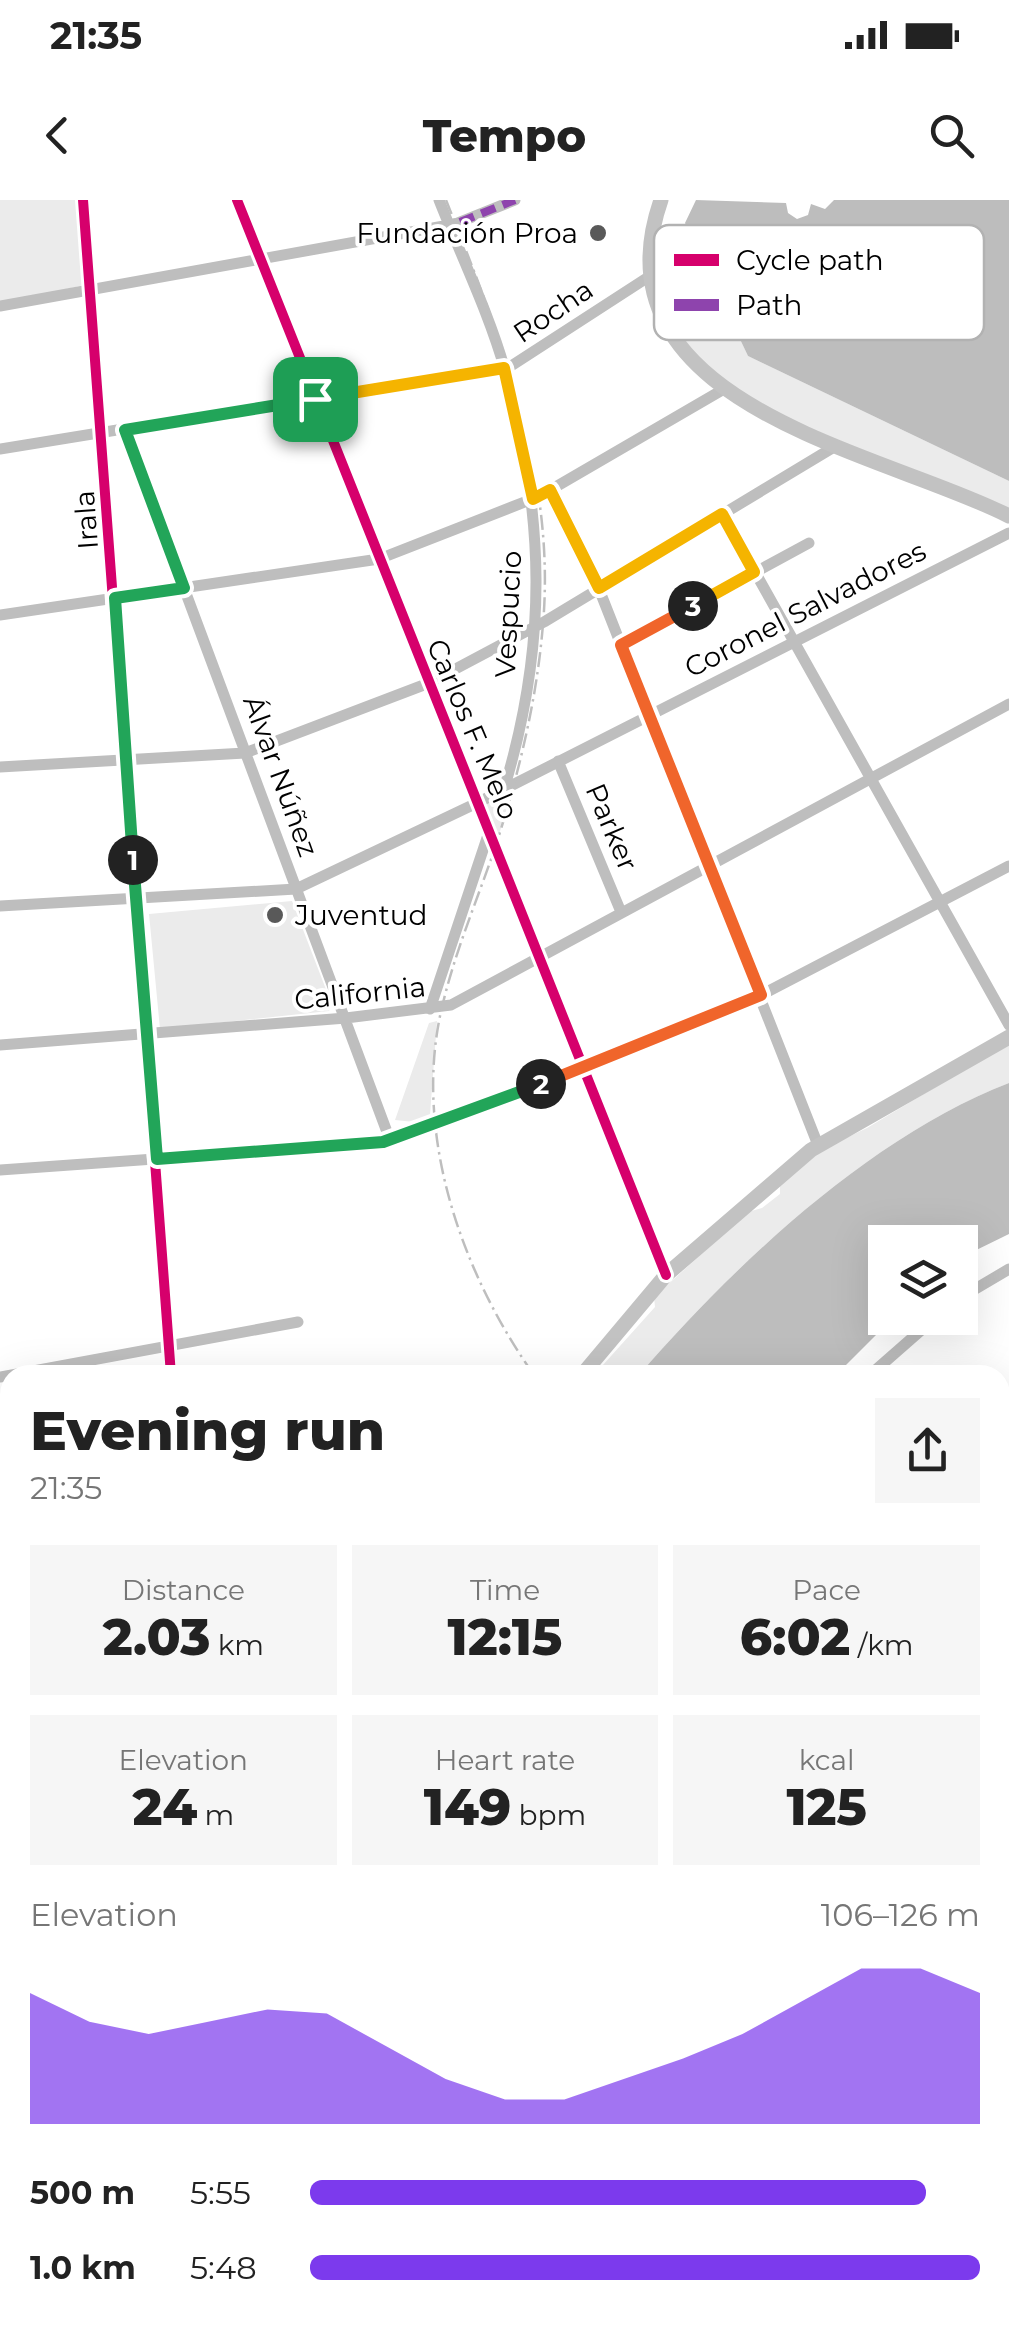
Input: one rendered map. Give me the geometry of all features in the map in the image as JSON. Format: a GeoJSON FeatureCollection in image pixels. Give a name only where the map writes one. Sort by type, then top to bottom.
{"type":"FeatureCollection","features":[{"type":"Feature","properties":{"kind":"main road"},"geometry":{"type":"LineString","coordinates":[[653,274],[653,226],[661,200]]}},
{"type":"Feature","properties":{"kind":"main road"},"geometry":{"type":"LineString","coordinates":[[679,340],[699,367],[760,413],[834,447],[1009,516]]}},
{"type":"Feature","properties":{"kind":"main road"},"geometry":{"type":"LineString","coordinates":[[590,1365],[666,1276],[818,1146],[1009,1038]]}},
{"type":"Feature","properties":{"kind":"street","name":"Irala"},"geometry":{"type":"LineString","coordinates":[[83,200],[170,1365]]}},
{"type":"Feature","properties":{"kind":"street","name":"Carlos F. Melo"},"geometry":{"type":"LineString","coordinates":[[237,200],[666,1276]]}},
{"type":"Feature","properties":{"kind":"street","name":"Vespucio"},"geometry":{"type":"LineString","coordinates":[[439,200],[455,224],[504,368],[533,499],[538,625],[528,698],[504,789]]}},
{"type":"Feature","properties":{"kind":"street"},"geometry":{"type":"LineString","coordinates":[[0,306],[455,224],[515,200]]}},
{"type":"Feature","properties":{"kind":"street","name":"Rocha"},"geometry":{"type":"LineString","coordinates":[[0,449],[504,368],[517,364],[653,274]]}},
{"type":"Feature","properties":{"kind":"street"},"geometry":{"type":"LineString","coordinates":[[0,615],[379,559],[533,499],[724,389]]}},
{"type":"Feature","properties":{"kind":"street","name":"Álvar Núñez"},"geometry":{"type":"LineString","coordinates":[[125,430],[390,1140]]}},
{"type":"Feature","properties":{"kind":"street"},"geometry":{"type":"LineString","coordinates":[[0,768],[245,752],[429,683],[538,625],[834,447]]}},
{"type":"Feature","properties":{"kind":"street"},"geometry":{"type":"LineString","coordinates":[[550,490],[599,588],[818,1146]]}},
{"type":"Feature","properties":{"kind":"street"},"geometry":{"type":"LineString","coordinates":[[722,514],[1009,1025]]}},
{"type":"Feature","properties":{"kind":"street","name":"Coronel Salvadores"},"geometry":{"type":"LineString","coordinates":[[0,906],[296,889],[479,802],[1009,532]]}},
{"type":"Feature","properties":{"kind":"street"},"geometry":{"type":"LineString","coordinates":[[621,645],[809,543]]}},
{"type":"Feature","properties":{"kind":"street","name":"California"},"geometry":{"type":"LineString","coordinates":[[0,1045],[346,1018],[459,1002],[1009,704]]}},
{"type":"Feature","properties":{"kind":"street","name":"Parker"},"geometry":{"type":"LineString","coordinates":[[558,761],[621,912]]}},
{"type":"Feature","properties":{"kind":"street"},"geometry":{"type":"LineString","coordinates":[[430,1009],[490,829]]}},
{"type":"Feature","properties":{"kind":"street"},"geometry":{"type":"LineString","coordinates":[[0,1170],[390,1140],[761,995],[1009,866]]}},
{"type":"Feature","properties":{"kind":"street"},"geometry":{"type":"LineString","coordinates":[[978,1287],[1009,1269]]}},
{"type":"Feature","properties":{"kind":"street"},"geometry":{"type":"LineString","coordinates":[[61,1365],[298,1322]]}},
{"type":"Feature","properties":{"kind":"street"},"geometry":{"type":"LineString","coordinates":[[881,1365],[916,1335]]}},
{"type":"Feature","properties":{"kind":"shaded area"},"geometry":{"type":"Polygon","coordinates":[[[0,200],[76,200],[84,285],[0,304],[0,200]]]}},
{"type":"Feature","properties":{"kind":"shaded area"},"geometry":{"type":"Polygon","coordinates":[[[696,200],[786,203],[788,213],[797,219],[808,215],[811,204],[825,209],[834,200],[1009,200],[1009,481],[748,356],[740,340],[984,340],[984,225],[685,223],[696,200]]]}},
{"type":"Feature","properties":{"kind":"shaded area"},"geometry":{"type":"Polygon","coordinates":[[[685,340],[741,340],[748,356],[1009,481],[1009,508],[831,439],[741,392],[706,365],[685,340]]]}},
{"type":"Feature","properties":{"kind":"shaded area"},"geometry":{"type":"Polygon","coordinates":[[[515,783],[496,844],[479,802],[515,783]]]}},
{"type":"Feature","properties":{"kind":"shaded area"},"geometry":{"type":"Polygon","coordinates":[[[292,901],[332,1005],[329,1011],[160,1029],[149,914],[292,901]]]}},
{"type":"Feature","properties":{"kind":"shaded area"},"geometry":{"type":"Polygon","coordinates":[[[437,1021],[430,1115],[414,1122],[395,1120],[429,1023],[437,1021]]]}},
{"type":"Feature","properties":{"kind":"shaded area"},"geometry":{"type":"Polygon","coordinates":[[[1009,1043],[1009,1083],[906,1135],[808,1207],[718,1290],[648,1365],[603,1365],[655,1307],[654,1297],[748,1212],[762,1208],[780,1194],[780,1185],[839,1136],[848,1137],[1009,1043]]]}},
{"type":"Feature","properties":{"kind":"shaded area"},"geometry":{"type":"Polygon","coordinates":[[[1009,1083],[1009,1234],[978,1249],[978,1225],[868,1225],[868,1335],[876,1335],[846,1365],[648,1365],[762,1248],[808,1207],[906,1135],[1009,1083]]]}},
{"type":"Feature","properties":{"kind":"railway"},"geometry":{"type":"LineString","coordinates":[[446,200],[520,407],[541,514],[545,568],[540,652],[526,736],[496,845],[443,1003],[435,1051],[433,1100],[438,1149],[465,1246],[484,1291],[528,1365]]}},
{"type":"Feature","properties":{"kind":"marked path"},"geometry":{"type":"LineString","coordinates":[[460,222],[515,200]]}},
{"type":"Feature","properties":{"kind":"cycle path"},"geometry":{"type":"LineString","coordinates":[[83,200],[170,1365]]}},
{"type":"Feature","properties":{"kind":"cycle path"},"geometry":{"type":"LineString","coordinates":[[237,200],[666,1275]]}},
{"type":"Feature","properties":{"kind":"place","name":"Fundación Proa"},"geometry":{"type":"Point","coordinates":[598,233]}},
{"type":"Feature","properties":{"kind":"place","name":"Juventud"},"geometry":{"type":"Point","coordinates":[275,915]}},
{"type":"Feature","properties":{"kind":"route"},"geometry":{"type":"LineString","coordinates":[[504,368],[533,499],[550,490],[599,588],[722,514],[754,572],[621,645],[761,995],[401,1138],[157,1159],[115,598],[184,588],[125,430],[315,399],[504,368]]}}]}
